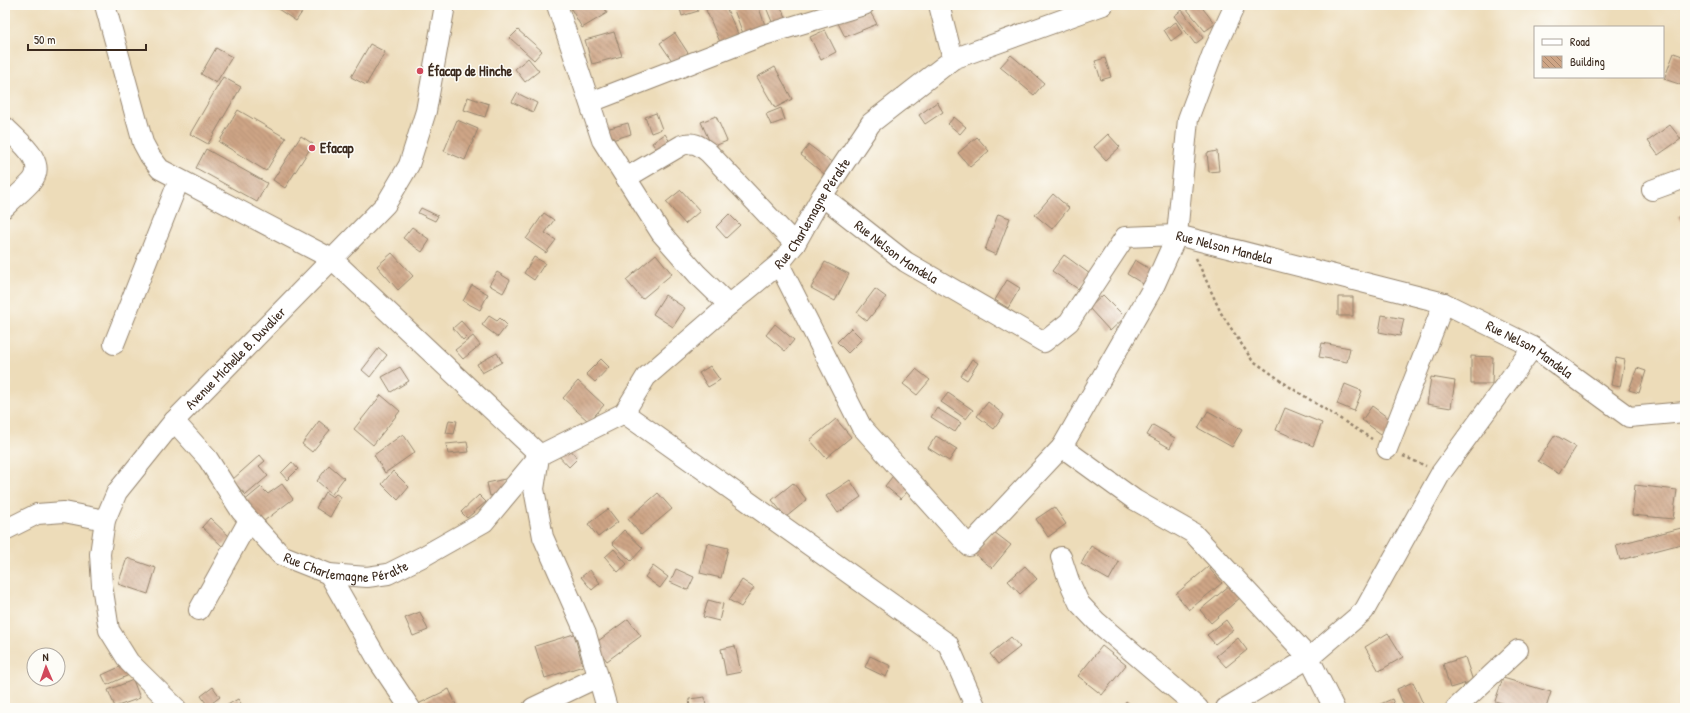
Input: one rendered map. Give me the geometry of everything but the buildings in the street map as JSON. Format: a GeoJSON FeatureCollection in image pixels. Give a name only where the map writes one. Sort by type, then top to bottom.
{"type":"FeatureCollection","features":[{"type":"Feature","properties":{"kind":"street"},"geometry":{"type":"LineString","coordinates":[[105,5],[143,143],[150,156],[160,169],[332,259],[540,455],[534,489],[543,537],[586,634],[607,708]]}},
{"type":"Feature","properties":{"kind":"street","name":"Avenue Michelle B. Duvalier"},"geometry":{"type":"LineString","coordinates":[[176,708],[129,662],[109,630],[102,585],[100,554],[105,520],[116,492],[174,421],[386,204],[409,166],[426,111],[445,5]]}},
{"type":"Feature","properties":{"kind":"street"},"geometry":{"type":"LineString","coordinates":[[557,5],[591,102],[602,140],[661,233],[697,274],[729,305]]}},
{"type":"Feature","properties":{"kind":"street"},"geometry":{"type":"LineString","coordinates":[[591,102],[764,35],[864,5]]}},
{"type":"Feature","properties":{"kind":"street"},"geometry":{"type":"LineString","coordinates":[[940,5],[953,59]]}},
{"type":"Feature","properties":{"kind":"street"},"geometry":{"type":"LineString","coordinates":[[779,264],[861,426],[969,546],[1062,447],[1182,236],[1188,119],[1212,55],[1235,5]]}},
{"type":"Feature","properties":{"kind":"street","name":"Rue Charlemagne Péralte"},"geometry":{"type":"LineString","coordinates":[[174,421],[208,459],[240,511],[281,555],[329,574],[367,577],[388,574],[424,556],[484,522],[540,455],[624,413],[646,377],[779,264],[795,244],[822,196],[871,123],[953,59],[1093,7]]}},
{"type":"Feature","properties":{"kind":"street"},"geometry":{"type":"LineString","coordinates":[[5,128],[33,156],[37,166],[33,180],[5,207]]}},
{"type":"Feature","properties":{"kind":"street"},"geometry":{"type":"LineString","coordinates":[[626,178],[682,145],[692,142],[708,152],[795,244]]}},
{"type":"Feature","properties":{"kind":"street"},"geometry":{"type":"LineString","coordinates":[[1652,190],[1685,178]]}},
{"type":"Feature","properties":{"kind":"street"},"geometry":{"type":"LineString","coordinates":[[114,344],[179,180]]}},
{"type":"Feature","properties":{"kind":"street","name":"Rue Nelson Mandela"},"geometry":{"type":"LineString","coordinates":[[822,196],[906,262],[1044,342],[1069,322],[1124,237],[1182,236],[1444,303],[1533,347],[1629,417],[1685,412]]}},
{"type":"Feature","properties":{"kind":"street"},"geometry":{"type":"LineString","coordinates":[[1387,449],[1444,303]]}},
{"type":"Feature","properties":{"kind":"street"},"geometry":{"type":"LineString","coordinates":[[1226,708],[1309,658],[1364,611],[1441,473],[1533,347]]}},
{"type":"Feature","properties":{"kind":"street"},"geometry":{"type":"LineString","coordinates":[[624,413],[948,644],[976,708]]}},
{"type":"Feature","properties":{"kind":"street"},"geometry":{"type":"LineString","coordinates":[[1062,447],[1135,500],[1193,533],[1309,658],[1334,708]]}},
{"type":"Feature","properties":{"kind":"street"},"geometry":{"type":"LineString","coordinates":[[5,530],[36,514],[64,512],[105,520]]}},
{"type":"Feature","properties":{"kind":"street"},"geometry":{"type":"LineString","coordinates":[[199,610],[248,520]]}},
{"type":"Feature","properties":{"kind":"street"},"geometry":{"type":"LineString","coordinates":[[1061,558],[1068,581],[1079,603],[1096,620],[1198,708]]}},
{"type":"Feature","properties":{"kind":"street"},"geometry":{"type":"LineString","coordinates":[[329,574],[379,662],[410,708]]}},
{"type":"Feature","properties":{"kind":"street"},"geometry":{"type":"LineString","coordinates":[[1456,708],[1518,650]]}},
{"type":"Feature","properties":{"kind":"street"},"geometry":{"type":"LineString","coordinates":[[533,708],[598,678]]}},
{"type":"Feature","properties":{"kind":"path"},"geometry":{"type":"LineString","coordinates":[[1182,236],[1221,313],[1252,360],[1290,387],[1387,449],[1441,473]]}},
{"type":"Feature","properties":{"kind":"place","name":"Éfacap de Hinche"},"geometry":{"type":"Point","coordinates":[420,71]}},
{"type":"Feature","properties":{"kind":"place","name":"Efacap"},"geometry":{"type":"Point","coordinates":[312,148]}}]}
